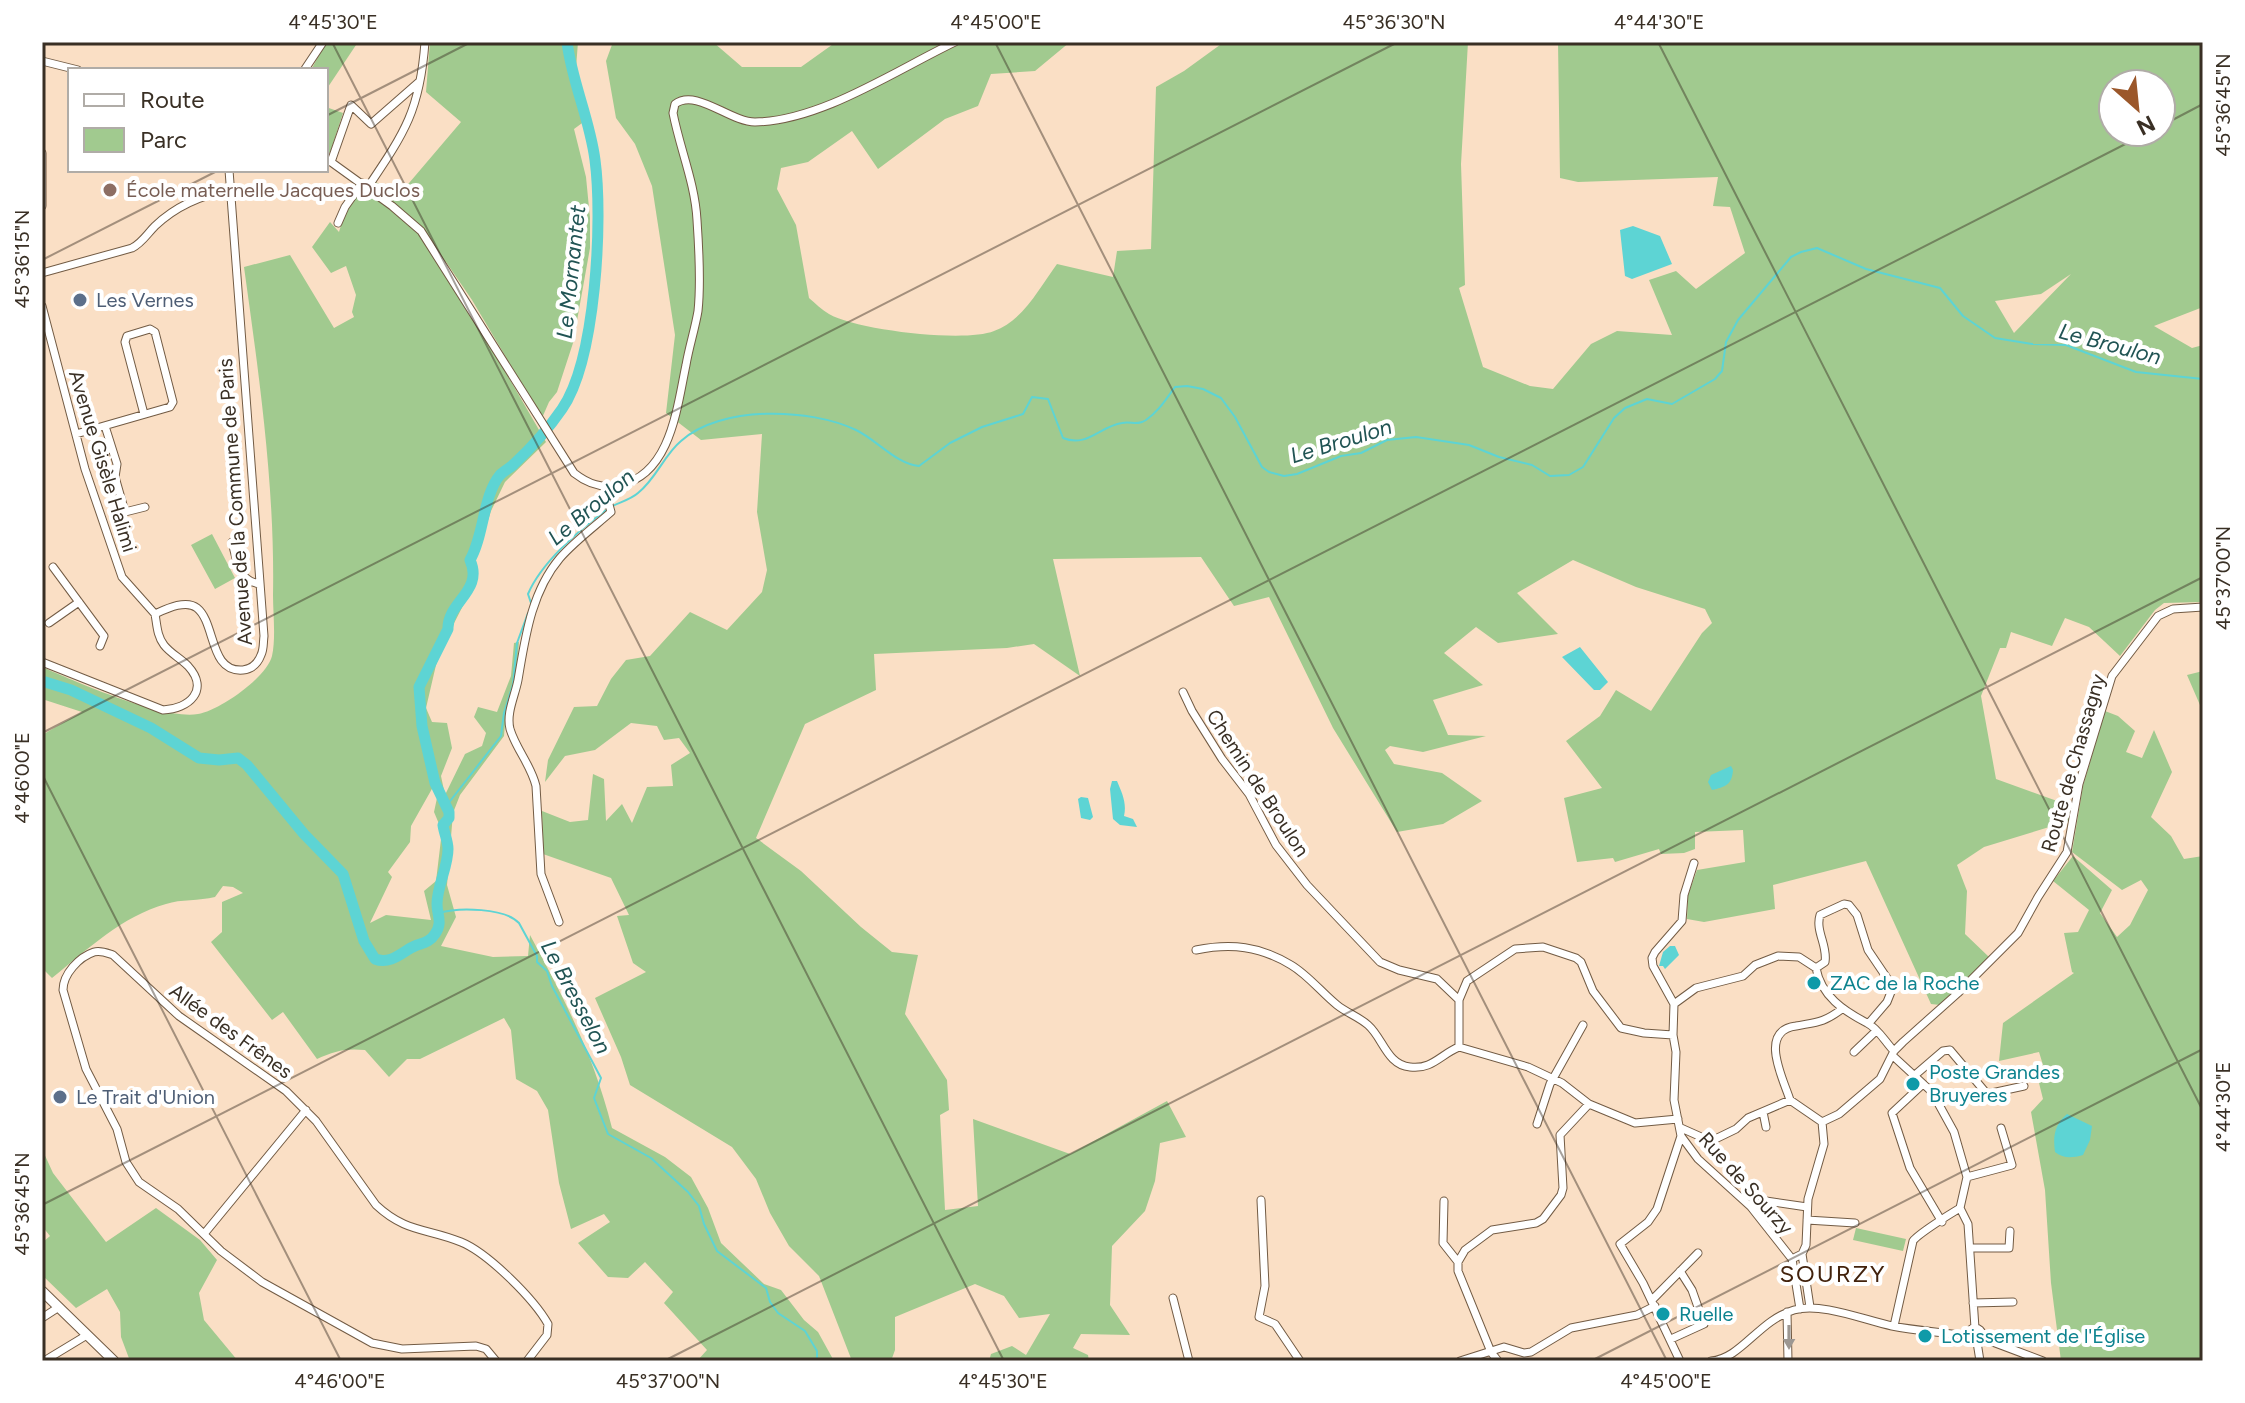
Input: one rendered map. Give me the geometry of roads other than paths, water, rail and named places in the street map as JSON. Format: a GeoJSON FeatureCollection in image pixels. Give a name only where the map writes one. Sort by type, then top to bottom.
{"type":"FeatureCollection","features":[{"type":"Feature","properties":{"kind":"main road"},"geometry":{"type":"LineString","coordinates":[[42,1291],[114,1361]]}},
{"type":"Feature","properties":{"kind":"street"},"geometry":{"type":"LineString","coordinates":[[306,68],[323,42]]}},
{"type":"Feature","properties":{"kind":"street"},"geometry":{"type":"LineString","coordinates":[[338,223],[345,207],[404,132],[417,101],[425,42]]}},
{"type":"Feature","properties":{"kind":"street"},"geometry":{"type":"LineString","coordinates":[[421,81],[371,124],[351,105],[328,162],[365,185],[421,231],[574,473],[588,482],[604,486],[622,485],[638,478],[663,449],[677,411],[698,310],[697,218],[691,177],[673,113],[675,104],[688,98],[747,121],[779,118],[849,96],[955,42]]}},
{"type":"Feature","properties":{"kind":"street"},"geometry":{"type":"LineString","coordinates":[[42,61],[70,68]]}},
{"type":"Feature","properties":{"kind":"street"},"geometry":{"type":"LineString","coordinates":[[42,153],[42,206]]}},
{"type":"Feature","properties":{"kind":"street","name":"Avenue de la Commune de Paris"},"geometry":{"type":"LineString","coordinates":[[155,614],[185,604],[196,607],[203,616],[217,654],[228,666],[240,671],[251,668],[260,660],[263,650],[260,584],[229,172]]}},
{"type":"Feature","properties":{"kind":"street"},"geometry":{"type":"LineString","coordinates":[[42,273],[132,248],[185,204],[230,190]]}},
{"type":"Feature","properties":{"kind":"street","name":"Avenue Gisèle Halimi"},"geometry":{"type":"LineString","coordinates":[[42,306],[76,434],[122,577],[155,614]]}},
{"type":"Feature","properties":{"kind":"street"},"geometry":{"type":"LineString","coordinates":[[76,434],[170,407],[173,402],[155,332],[150,329],[127,336],[125,342],[144,414]]}},
{"type":"Feature","properties":{"kind":"street"},"geometry":{"type":"LineString","coordinates":[[105,426],[117,464],[115,477],[125,512],[145,507]]}},
{"type":"Feature","properties":{"kind":"street"},"geometry":{"type":"LineString","coordinates":[[559,922],[541,874],[533,771],[510,729],[509,717],[522,647],[544,582],[560,558],[610,507],[604,486]]}},
{"type":"Feature","properties":{"kind":"street"},"geometry":{"type":"LineString","coordinates":[[232,542],[242,577],[249,583],[260,584]]}},
{"type":"Feature","properties":{"kind":"street"},"geometry":{"type":"LineString","coordinates":[[53,567],[104,636],[100,646]]}},
{"type":"Feature","properties":{"kind":"street"},"geometry":{"type":"LineString","coordinates":[[49,623],[79,602]]}},
{"type":"Feature","properties":{"kind":"street","name":"Route de Chassagny"},"geometry":{"type":"LineString","coordinates":[[1822,1122],[1839,1114],[1880,1079],[1894,1054],[2018,933],[2067,852],[2079,784],[2106,693],[2122,661],[2158,616],[2173,609],[2203,607]]}},
{"type":"Feature","properties":{"kind":"street"},"geometry":{"type":"LineString","coordinates":[[42,662],[163,710],[178,710],[192,702],[197,691],[195,678],[190,667],[165,647],[159,636],[155,614]]}},
{"type":"Feature","properties":{"kind":"street","name":"Chemin de Broulon"},"geometry":{"type":"LineString","coordinates":[[1183,692],[1222,759],[1249,794],[1276,845],[1307,885],[1380,962],[1437,979],[1459,1000]]}},
{"type":"Feature","properties":{"kind":"street"},"geometry":{"type":"LineString","coordinates":[[1680,1361],[1653,1303],[1620,1244],[1648,1222],[1657,1209],[1681,1132],[1674,1100],[1674,1004],[1653,966],[1652,958],[1682,921],[1684,895],[1694,863]]}},
{"type":"Feature","properties":{"kind":"street"},"geometry":{"type":"LineString","coordinates":[[1816,968],[1827,957],[1818,921],[1820,915],[1844,904],[1849,905],[1857,915],[1868,950],[1893,987],[1887,1002],[1869,1023]]}},
{"type":"Feature","properties":{"kind":"street"},"geometry":{"type":"LineString","coordinates":[[1196,950],[1241,945],[1291,965],[1339,1006],[1369,1026],[1391,1057],[1403,1066],[1432,1065],[1459,1047],[1507,1059],[1553,1078],[1589,1104],[1635,1123],[1678,1119]]}},
{"type":"Feature","properties":{"kind":"street"},"geometry":{"type":"LineString","coordinates":[[1459,1047],[1459,1000],[1467,981],[1511,951],[1543,947],[1581,962],[1593,991],[1621,1028],[1673,1035]]}},
{"type":"Feature","properties":{"kind":"street","name":"Allée des Frênes"},"geometry":{"type":"LineString","coordinates":[[204,1234],[178,1209],[139,1182],[129,1169],[110,1112],[80,1053],[63,981],[67,972],[93,952],[104,951],[113,955],[179,1016],[286,1091],[306,1110]]}},
{"type":"Feature","properties":{"kind":"street"},"geometry":{"type":"LineString","coordinates":[[1674,1004],[1696,988],[1743,976],[1755,965],[1778,956],[1792,955],[1816,968]]}},
{"type":"Feature","properties":{"kind":"street"},"geometry":{"type":"LineString","coordinates":[[1816,968],[1826,991],[1842,1009],[1869,1023],[1940,1103],[1954,1132],[1967,1177],[1960,1208],[1968,1224],[1975,1328]]}},
{"type":"Feature","properties":{"kind":"street"},"geometry":{"type":"LineString","coordinates":[[1810,1307],[1802,1254],[1806,1245],[1807,1207],[1824,1144],[1822,1122],[1790,1100],[1774,1046],[1783,1029],[1820,1023],[1842,1009]]}},
{"type":"Feature","properties":{"kind":"street"},"geometry":{"type":"LineString","coordinates":[[1537,1124],[1553,1078],[1583,1025]]}},
{"type":"Feature","properties":{"kind":"street"},"geometry":{"type":"LineString","coordinates":[[1854,1052],[1876,1031]]}},
{"type":"Feature","properties":{"kind":"street"},"geometry":{"type":"LineString","coordinates":[[1915,1075],[1943,1051],[1950,1050],[1987,1094],[2024,1086]]}},
{"type":"Feature","properties":{"kind":"street"},"geometry":{"type":"LineString","coordinates":[[1923,1084],[1892,1113],[1910,1168],[1942,1222]]}},
{"type":"Feature","properties":{"kind":"street"},"geometry":{"type":"LineString","coordinates":[[1681,1132],[1699,1136],[1707,1143],[1736,1129],[1748,1118],[1790,1100]]}},
{"type":"Feature","properties":{"kind":"street"},"geometry":{"type":"LineString","coordinates":[[1498,1361],[1491,1352],[1458,1271],[1458,1262],[1465,1250],[1492,1230],[1536,1223],[1543,1219],[1563,1188],[1560,1135],[1589,1104]]}},
{"type":"Feature","properties":{"kind":"street"},"geometry":{"type":"LineString","coordinates":[[496,1361],[486,1349],[476,1346],[402,1349],[372,1343],[262,1282],[204,1234],[306,1110],[376,1205],[387,1215],[414,1230],[462,1243],[478,1251],[545,1317],[547,1335],[527,1361]]}},
{"type":"Feature","properties":{"kind":"street"},"geometry":{"type":"LineString","coordinates":[[1763,1112],[1766,1127]]}},
{"type":"Feature","properties":{"kind":"street"},"geometry":{"type":"LineString","coordinates":[[1967,1177],[2012,1165],[2001,1128]]}},
{"type":"Feature","properties":{"kind":"street","name":"Rue de Sourzy"},"geometry":{"type":"LineString","coordinates":[[1681,1132],[1698,1159],[1751,1207],[1790,1256]]}},
{"type":"Feature","properties":{"kind":"street"},"geometry":{"type":"LineString","coordinates":[[1261,1200],[1265,1286],[1259,1317],[1275,1324],[1300,1361]]}},
{"type":"Feature","properties":{"kind":"street"},"geometry":{"type":"LineString","coordinates":[[1444,1201],[1443,1243],[1458,1262]]}},
{"type":"Feature","properties":{"kind":"street"},"geometry":{"type":"LineString","coordinates":[[1751,1207],[1766,1201],[1807,1207]]}},
{"type":"Feature","properties":{"kind":"street"},"geometry":{"type":"LineString","coordinates":[[1894,1326],[1913,1241],[1917,1235],[1960,1208]]}},
{"type":"Feature","properties":{"kind":"street"},"geometry":{"type":"LineString","coordinates":[[1807,1220],[1855,1223]]}},
{"type":"Feature","properties":{"kind":"street"},"geometry":{"type":"LineString","coordinates":[[1970,1248],[2009,1248],[2010,1231]]}},
{"type":"Feature","properties":{"kind":"street"},"geometry":{"type":"LineString","coordinates":[[1460,1361],[1504,1347],[1531,1352],[1571,1328],[1637,1315],[1653,1303],[1698,1253]]}},
{"type":"Feature","properties":{"kind":"street"},"geometry":{"type":"LineString","coordinates":[[1800,1309],[1790,1256],[1802,1254]]}},
{"type":"Feature","properties":{"kind":"street"},"geometry":{"type":"LineString","coordinates":[[1671,1339],[1704,1324],[1692,1290],[1680,1271]]}},
{"type":"Feature","properties":{"kind":"street"},"geometry":{"type":"LineString","coordinates":[[1173,1298],[1189,1361]]}},
{"type":"Feature","properties":{"kind":"street"},"geometry":{"type":"LineString","coordinates":[[1973,1303],[2013,1302]]}},
{"type":"Feature","properties":{"kind":"street"},"geometry":{"type":"LineString","coordinates":[[42,1318],[59,1307]]}},
{"type":"Feature","properties":{"kind":"street"},"geometry":{"type":"LineString","coordinates":[[1711,1361],[1726,1358],[1764,1325],[1787,1312],[1810,1307],[1894,1326],[1967,1336],[1972,1342],[1979,1340],[2043,1361]]}},
{"type":"Feature","properties":{"kind":"street"},"geometry":{"type":"LineString","coordinates":[[1787,1312],[1788,1361]]}},
{"type":"Feature","properties":{"kind":"street"},"geometry":{"type":"LineString","coordinates":[[1967,1336],[1969,1330],[1975,1328],[1981,1331],[1980,1361]]}},
{"type":"Feature","properties":{"kind":"street"},"geometry":{"type":"LineString","coordinates":[[44,1361],[87,1335]]}},
{"type":"Feature","properties":{"kind":"water"},"geometry":{"type":"Polygon","coordinates":[[[1633,226],[1660,236],[1672,264],[1632,279],[1625,276],[1620,230],[1633,226]]]}},
{"type":"Feature","properties":{"kind":"water"},"geometry":{"type":"Polygon","coordinates":[[[1580,647],[1608,682],[1600,690],[1594,690],[1562,657],[1580,647]]]}},
{"type":"Feature","properties":{"kind":"water"},"geometry":{"type":"Polygon","coordinates":[[[1731,766],[1733,770],[1729,782],[1712,790],[1708,782],[1711,775],[1731,766]]]}},
{"type":"Feature","properties":{"kind":"water"},"geometry":{"type":"Polygon","coordinates":[[[1112,781],[1117,781],[1122,794],[1124,816],[1133,819],[1137,827],[1120,825],[1113,819],[1112,781]]]}},
{"type":"Feature","properties":{"kind":"water"},"geometry":{"type":"Polygon","coordinates":[[[1088,798],[1093,817],[1090,820],[1081,818],[1078,799],[1088,798]]]}},
{"type":"Feature","properties":{"kind":"water"},"geometry":{"type":"Polygon","coordinates":[[[1675,946],[1679,955],[1665,969],[1659,966],[1663,952],[1675,946]]]}},
{"type":"Feature","properties":{"kind":"water"},"geometry":{"type":"Polygon","coordinates":[[[2067,1114],[2092,1126],[2083,1155],[2068,1157],[2055,1152],[2055,1132],[2067,1114]]]}},
{"type":"Feature","properties":{"kind":"waterway","name":"Le Mornantet"},"geometry":{"type":"LineString","coordinates":[[42,681],[71,690],[151,728],[199,758],[238,758],[247,765],[304,834],[343,874],[364,941],[375,959],[384,961],[393,958],[433,937],[439,926],[437,897],[448,849],[443,825],[449,818],[449,812],[435,783],[422,726],[419,687],[448,629],[453,611],[472,580],[470,560],[494,483],[533,445],[562,409],[574,387],[589,324],[597,252],[595,160],[567,42]]}},
{"type":"Feature","properties":{"kind":"waterway","name":"Le Broulon"},"geometry":{"type":"LineString","coordinates":[[531,603],[528,594],[551,559],[595,518],[644,487],[681,441],[698,429],[742,416],[791,414],[837,423],[864,434],[902,461],[919,466],[950,443],[982,427],[1023,414],[1032,397],[1048,399],[1063,438],[1079,440],[1114,425],[1143,422],[1159,409],[1175,387],[1187,386],[1203,389],[1221,398],[1262,467],[1284,476],[1297,474],[1341,456],[1361,453],[1387,440],[1416,437],[1469,445],[1532,465],[1550,476],[1569,475],[1583,467],[1614,418],[1625,408],[1647,399],[1672,404],[1715,379],[1722,371],[1726,342],[1738,320],[1791,257],[1817,248],[1866,269],[1940,288],[1963,316],[1995,338],[2066,345],[2136,372],[2203,379]]}},
{"type":"Feature","properties":{"kind":"waterway","name":"Le Broulon"},"geometry":{"type":"LineString","coordinates":[[447,805],[501,736],[513,684],[517,643],[528,613]]}},
{"type":"Feature","properties":{"kind":"waterway","name":"Le Bresselon"},"geometry":{"type":"LineString","coordinates":[[439,913],[481,910],[503,914],[519,923],[601,1078],[594,1098],[608,1134],[651,1158],[688,1192],[699,1206],[717,1251],[766,1288],[770,1302],[778,1313],[805,1331],[817,1351],[817,1361]]}},
{"type":"Feature","properties":{"kind":"place","name":"École maternelle Jacques Duclos"},"geometry":{"type":"Point","coordinates":[110,190]}},
{"type":"Feature","properties":{"kind":"place","name":"Les Vernes"},"geometry":{"type":"Point","coordinates":[80,300]}},
{"type":"Feature","properties":{"kind":"place","name":"ZAC de la Roche"},"geometry":{"type":"Point","coordinates":[1814,983]}},
{"type":"Feature","properties":{"kind":"place","name":"Poste Grandes Bruyeres"},"geometry":{"type":"Point","coordinates":[1913,1084]}},
{"type":"Feature","properties":{"kind":"place","name":"Le Trait d'Union"},"geometry":{"type":"Point","coordinates":[60,1097]}},
{"type":"Feature","properties":{"kind":"place","name":"Ruelle"},"geometry":{"type":"Point","coordinates":[1663,1314]}},
{"type":"Feature","properties":{"kind":"place","name":"Lotissement de l'Église"},"geometry":{"type":"Point","coordinates":[1925,1336]}},
{"type":"Feature","properties":{"kind":"district","name":"SOURZY"},"geometry":{"type":"Point","coordinates":[1833,1273]}}]}
